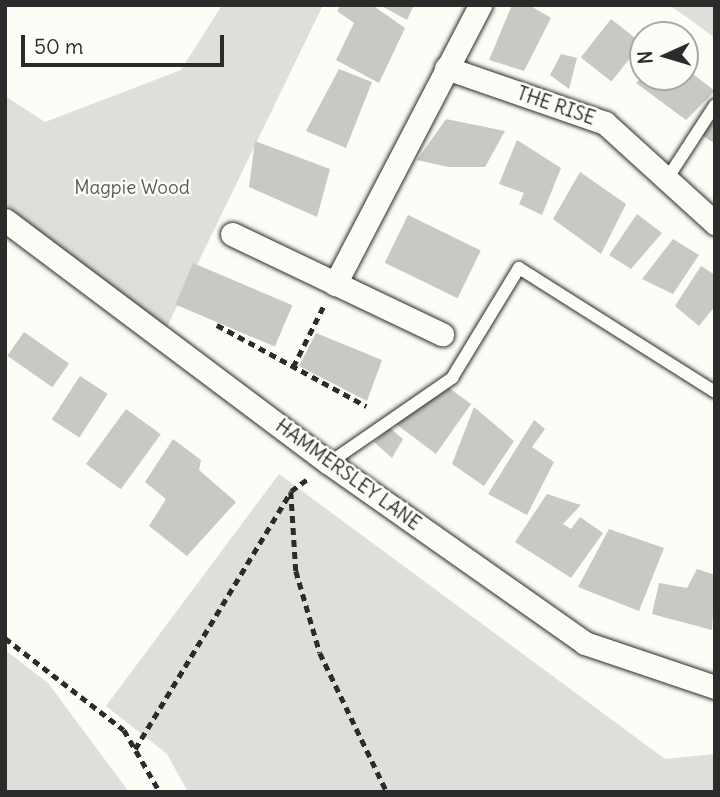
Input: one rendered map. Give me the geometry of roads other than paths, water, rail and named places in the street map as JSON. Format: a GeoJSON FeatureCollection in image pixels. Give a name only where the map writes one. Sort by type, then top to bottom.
{"type":"FeatureCollection","features":[{"type":"Feature","properties":{"kind":"street"},"geometry":{"type":"LineString","coordinates":[[335,284],[480,5]]}},
{"type":"Feature","properties":{"kind":"street","name":"THE RISE"},"geometry":{"type":"LineString","coordinates":[[446,68],[606,123],[715,223]]}},
{"type":"Feature","properties":{"kind":"street","name":"HAMMERSLEY LANE"},"geometry":{"type":"LineString","coordinates":[[5,220],[329,463],[585,643],[715,687]]}},
{"type":"Feature","properties":{"kind":"street"},"geometry":{"type":"LineString","coordinates":[[232,234],[442,334]]}},
{"type":"Feature","properties":{"kind":"lane"},"geometry":{"type":"LineString","coordinates":[[667,179],[715,105]]}},
{"type":"Feature","properties":{"kind":"lane"},"geometry":{"type":"LineString","coordinates":[[329,463],[452,378],[520,268],[715,392]]}},
{"type":"Feature","properties":{"kind":"park label","name":"Magpie Wood"},"geometry":{"type":"Point","coordinates":[132,188]}}]}
